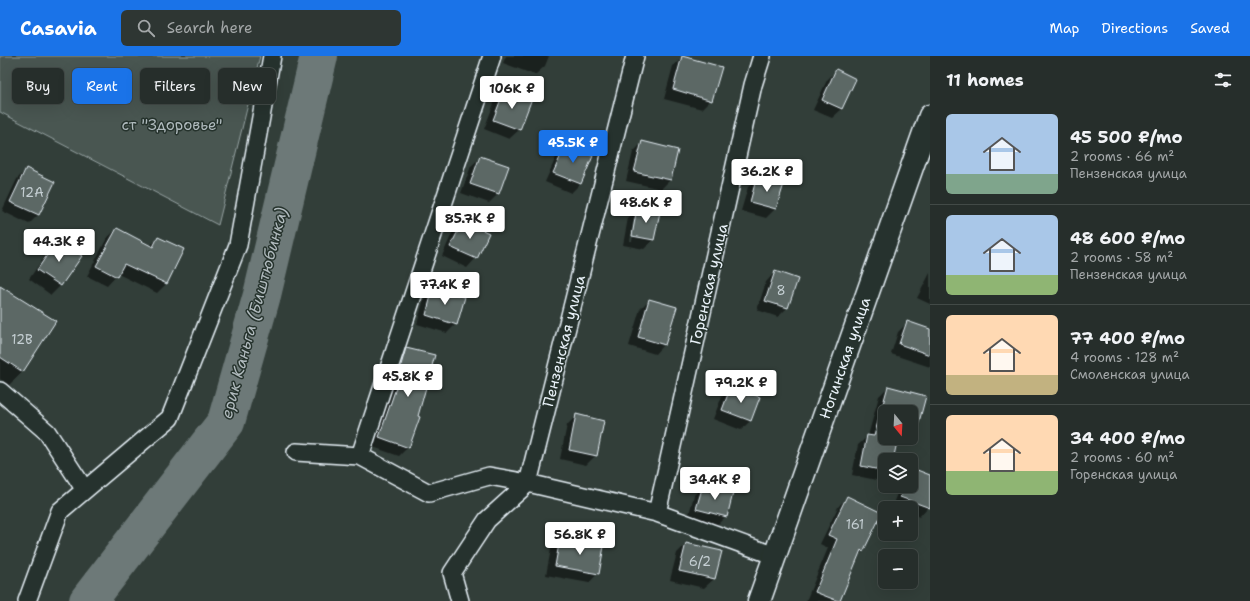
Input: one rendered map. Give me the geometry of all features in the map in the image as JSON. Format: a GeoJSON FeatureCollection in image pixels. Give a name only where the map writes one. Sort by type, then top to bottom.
{"type":"FeatureCollection","features":[{"type":"Feature","properties":{"kind":"main road","name":"Ногинская улица"},"geometry":{"type":"LineString","coordinates":[[760,601],[930,116]]}},
{"type":"Feature","properties":{"kind":"street"},"geometry":{"type":"LineString","coordinates":[[27,601],[60,511],[170,418],[238,245],[272,56]]}},
{"type":"Feature","properties":{"kind":"street"},"geometry":{"type":"LineString","coordinates":[[360,456],[492,56]]}},
{"type":"Feature","properties":{"kind":"street","name":"Пензенская улица"},"geometry":{"type":"LineString","coordinates":[[528,483],[636,56]]}},
{"type":"Feature","properties":{"kind":"street","name":"Горенская улица"},"geometry":{"type":"LineString","coordinates":[[658,513],[752,93],[762,56]]}},
{"type":"Feature","properties":{"kind":"street"},"geometry":{"type":"LineString","coordinates":[[0,392],[47,432],[85,490]]}},
{"type":"Feature","properties":{"kind":"street"},"geometry":{"type":"LineString","coordinates":[[296,452],[360,456],[429,493],[489,476],[528,483],[658,513],[775,556]]}},
{"type":"Feature","properties":{"kind":"street"},"geometry":{"type":"LineString","coordinates":[[460,601],[452,573],[487,520],[528,483]]}},
{"type":"Feature","properties":{"kind":"green space","name":"ст \"Здоровье\""},"geometry":{"type":"Polygon","coordinates":[[[0,56],[260,56],[257,68],[218,68],[218,104],[248,104],[218,225],[0,112],[0,56]]]}},
{"type":"Feature","properties":{"kind":"building"},"geometry":{"type":"Polygon","coordinates":[[[682,56],[722,67],[712,101],[673,89],[682,56]]]}},
{"type":"Feature","properties":{"kind":"building"},"geometry":{"type":"Polygon","coordinates":[[[836,69],[856,79],[842,109],[822,100],[836,69]]]}},
{"type":"Feature","properties":{"kind":"building"},"geometry":{"type":"Polygon","coordinates":[[[504,91],[531,101],[520,130],[493,120],[504,91]]]}},
{"type":"Feature","properties":{"kind":"building"},"geometry":{"type":"Polygon","coordinates":[[[642,141],[678,150],[671,180],[634,172],[642,141]]]}},
{"type":"Feature","properties":{"kind":"building"},"geometry":{"type":"Polygon","coordinates":[[[566,144],[593,156],[581,184],[553,173],[566,144]]]}},
{"type":"Feature","properties":{"kind":"building"},"geometry":{"type":"Polygon","coordinates":[[[480,156],[509,166],[499,194],[470,184],[480,156]]]}},
{"type":"Feature","properties":{"kind":"building"},"geometry":{"type":"Polygon","coordinates":[[[26,168],[55,182],[39,215],[10,202],[26,168]]]}},
{"type":"Feature","properties":{"kind":"building"},"geometry":{"type":"Polygon","coordinates":[[[757,176],[784,184],[776,209],[750,202],[757,176]]]}},
{"type":"Feature","properties":{"kind":"building"},"geometry":{"type":"Polygon","coordinates":[[[637,207],[660,212],[654,240],[632,236],[637,207]]]}},
{"type":"Feature","properties":{"kind":"building"},"geometry":{"type":"Polygon","coordinates":[[[463,221],[489,233],[477,259],[450,247],[463,221]]]}},
{"type":"Feature","properties":{"kind":"building"},"geometry":{"type":"Polygon","coordinates":[[[117,228],[153,247],[158,237],[184,249],[167,284],[124,264],[117,277],[96,266],[117,228]]]}},
{"type":"Feature","properties":{"kind":"building"},"geometry":{"type":"Polygon","coordinates":[[[58,239],[82,256],[61,286],[37,270],[58,239]]]}},
{"type":"Feature","properties":{"kind":"building"},"geometry":{"type":"Polygon","coordinates":[[[775,271],[798,279],[788,308],[765,301],[775,271]]]}},
{"type":"Feature","properties":{"kind":"building"},"geometry":{"type":"Polygon","coordinates":[[[0,286],[56,321],[23,372],[0,357],[0,286]]]}},
{"type":"Feature","properties":{"kind":"building"},"geometry":{"type":"Polygon","coordinates":[[[433,288],[465,297],[457,325],[426,315],[433,288]]]}},
{"type":"Feature","properties":{"kind":"building"},"geometry":{"type":"Polygon","coordinates":[[[649,299],[677,307],[665,345],[638,337],[649,299]]]}},
{"type":"Feature","properties":{"kind":"building"},"geometry":{"type":"Polygon","coordinates":[[[907,321],[930,329],[930,355],[899,344],[907,321]]]}},
{"type":"Feature","properties":{"kind":"building"},"geometry":{"type":"Polygon","coordinates":[[[406,348],[435,355],[418,416],[420,417],[409,448],[379,437],[398,382],[396,382],[406,348]]]}},
{"type":"Feature","properties":{"kind":"building"},"geometry":{"type":"Polygon","coordinates":[[[731,386],[760,397],[751,421],[722,410],[731,386]]]}},
{"type":"Feature","properties":{"kind":"building"},"geometry":{"type":"Polygon","coordinates":[[[888,386],[926,396],[918,426],[918,405],[883,405],[888,386]]]}},
{"type":"Feature","properties":{"kind":"building"},"geometry":{"type":"Polygon","coordinates":[[[576,414],[604,421],[597,456],[569,450],[576,414]]]}},
{"type":"Feature","properties":{"kind":"building"},"geometry":{"type":"Polygon","coordinates":[[[878,422],[878,445],[896,445],[895,453],[878,453],[878,470],[861,466],[867,435],[874,436],[878,422]]]}},
{"type":"Feature","properties":{"kind":"building"},"geometry":{"type":"Polygon","coordinates":[[[918,470],[930,475],[930,508],[918,504],[918,501],[911,501],[900,497],[902,493],[918,493],[918,470]]]}},
{"type":"Feature","properties":{"kind":"building"},"geometry":{"type":"Polygon","coordinates":[[[703,485],[733,493],[727,517],[696,509],[703,485]]]}},
{"type":"Feature","properties":{"kind":"building"},"geometry":{"type":"Polygon","coordinates":[[[847,496],[878,511],[878,521],[863,552],[861,550],[840,601],[815,592],[837,539],[828,535],[847,496]]]}},
{"type":"Feature","properties":{"kind":"building"},"geometry":{"type":"Polygon","coordinates":[[[560,538],[604,546],[599,574],[555,566],[560,538]]]}},
{"type":"Feature","properties":{"kind":"building"},"geometry":{"type":"Polygon","coordinates":[[[686,543],[722,551],[715,579],[679,571],[686,543]]]}},
{"type":"Feature","properties":{"kind":"waterway","name":"ерик Каньга (Биштюбинка)"},"geometry":{"type":"LineString","coordinates":[[88,601],[226,422],[262,295],[319,56]]}}]}
